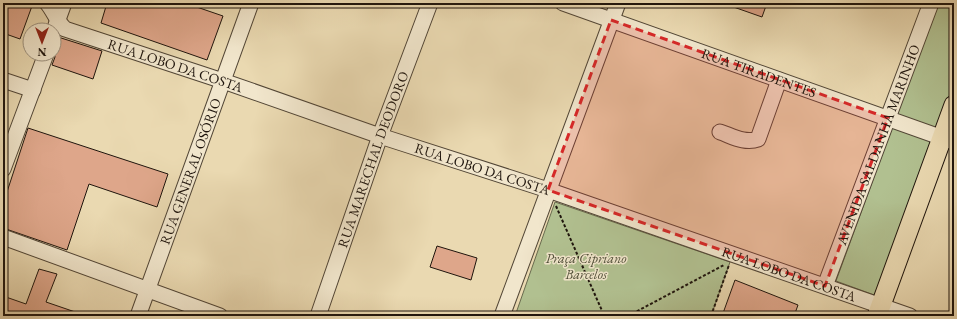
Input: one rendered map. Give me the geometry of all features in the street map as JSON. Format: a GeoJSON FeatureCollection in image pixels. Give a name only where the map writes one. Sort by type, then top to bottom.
{"type":"FeatureCollection","features":[{"type":"Feature","properties":{"kind":"main road"},"geometry":{"type":"LineString","coordinates":[[879,311],[948,140],[954,106]]}},
{"type":"Feature","properties":{"kind":"street","name":"RUA LOBO DA COSTA"},"geometry":{"type":"LineString","coordinates":[[47,3],[50,6],[55,22]]}},
{"type":"Feature","properties":{"kind":"street"},"geometry":{"type":"LineString","coordinates":[[57,22],[64,3]]}},
{"type":"Feature","properties":{"kind":"street","name":"RUA GENERAL OSÓRIO"},"geometry":{"type":"LineString","coordinates":[[138,316],[251,3]]}},
{"type":"Feature","properties":{"kind":"street","name":"RUA MARECHAL DEODORO"},"geometry":{"type":"LineString","coordinates":[[318,316],[380,136],[430,3]]}},
{"type":"Feature","properties":{"kind":"street","name":"RUA TIRADENTES"},"geometry":{"type":"LineString","coordinates":[[563,3],[948,140]]}},
{"type":"Feature","properties":{"kind":"street"},"geometry":{"type":"LineString","coordinates":[[502,316],[618,3]]}},
{"type":"Feature","properties":{"kind":"street","name":"AVENIDA SALDANHA MARINHO"},"geometry":{"type":"LineString","coordinates":[[825,286],[931,3]]}},
{"type":"Feature","properties":{"kind":"street","name":"RUA LOBO DA COSTA"},"geometry":{"type":"LineString","coordinates":[[62,27],[380,136],[548,190],[825,286],[879,311],[910,316]]}},
{"type":"Feature","properties":{"kind":"street"},"geometry":{"type":"LineString","coordinates":[[5,160],[43,62]]}},
{"type":"Feature","properties":{"kind":"street"},"geometry":{"type":"LineString","coordinates":[[3,80],[33,90]]}},
{"type":"Feature","properties":{"kind":"street"},"geometry":{"type":"LineString","coordinates":[[720,132],[744,141],[754,141],[758,139],[779,80]]}},
{"type":"Feature","properties":{"kind":"street"},"geometry":{"type":"LineString","coordinates":[[3,237],[220,316]]}},
{"type":"Feature","properties":{"kind":"path"},"geometry":{"type":"LineString","coordinates":[[552,209],[555,202],[603,313]]}},
{"type":"Feature","properties":{"kind":"path"},"geometry":{"type":"LineString","coordinates":[[628,316],[730,262],[711,316]]}},
{"type":"Feature","properties":{"kind":"path"},"geometry":{"type":"LineString","coordinates":[[598,316],[605,312],[616,313],[620,316]]}},
{"type":"Feature","properties":{"kind":"highlighted area"},"geometry":{"type":"Polygon","coordinates":[[[611,20],[888,118],[825,286],[548,190],[611,20]]]}},
{"type":"Feature","properties":{"kind":"green space"},"geometry":{"type":"Polygon","coordinates":[[[937,3],[954,3],[954,91],[940,130],[897,115],[937,3]]]}},
{"type":"Feature","properties":{"kind":"green space"},"geometry":{"type":"Polygon","coordinates":[[[893,125],[936,141],[877,296],[836,281],[893,125]]]}},
{"type":"Feature","properties":{"kind":"green space","name":"Praça Cipriano Barcelos"},"geometry":{"type":"Polygon","coordinates":[[[555,202],[730,262],[711,316],[515,316],[555,202]]]}},
{"type":"Feature","properties":{"kind":"building"},"geometry":{"type":"Polygon","coordinates":[[[3,3],[24,3],[32,6],[26,22],[22,22],[22,34],[20,39],[3,33],[3,3]]]}},
{"type":"Feature","properties":{"kind":"building"},"geometry":{"type":"Polygon","coordinates":[[[107,3],[185,3],[223,16],[207,60],[101,23],[107,3]]]}},
{"type":"Feature","properties":{"kind":"building"},"geometry":{"type":"Polygon","coordinates":[[[725,3],[767,3],[762,17],[725,3]]]}},
{"type":"Feature","properties":{"kind":"building"},"geometry":{"type":"Polygon","coordinates":[[[62,38],[102,51],[93,79],[52,65],[53,62],[62,62],[62,38]]]}},
{"type":"Feature","properties":{"kind":"building"},"geometry":{"type":"Polygon","coordinates":[[[28,128],[168,174],[157,207],[89,184],[67,250],[3,228],[3,204],[28,128]]]}},
{"type":"Feature","properties":{"kind":"building"},"geometry":{"type":"Polygon","coordinates":[[[437,246],[477,258],[471,280],[430,267],[437,246]]]}},
{"type":"Feature","properties":{"kind":"building"},"geometry":{"type":"Polygon","coordinates":[[[39,269],[57,274],[46,302],[84,315],[83,316],[15,316],[3,312],[3,296],[26,304],[39,269]]]}},
{"type":"Feature","properties":{"kind":"building"},"geometry":{"type":"Polygon","coordinates":[[[735,280],[798,305],[794,316],[722,316],[735,280]]]}}]}
